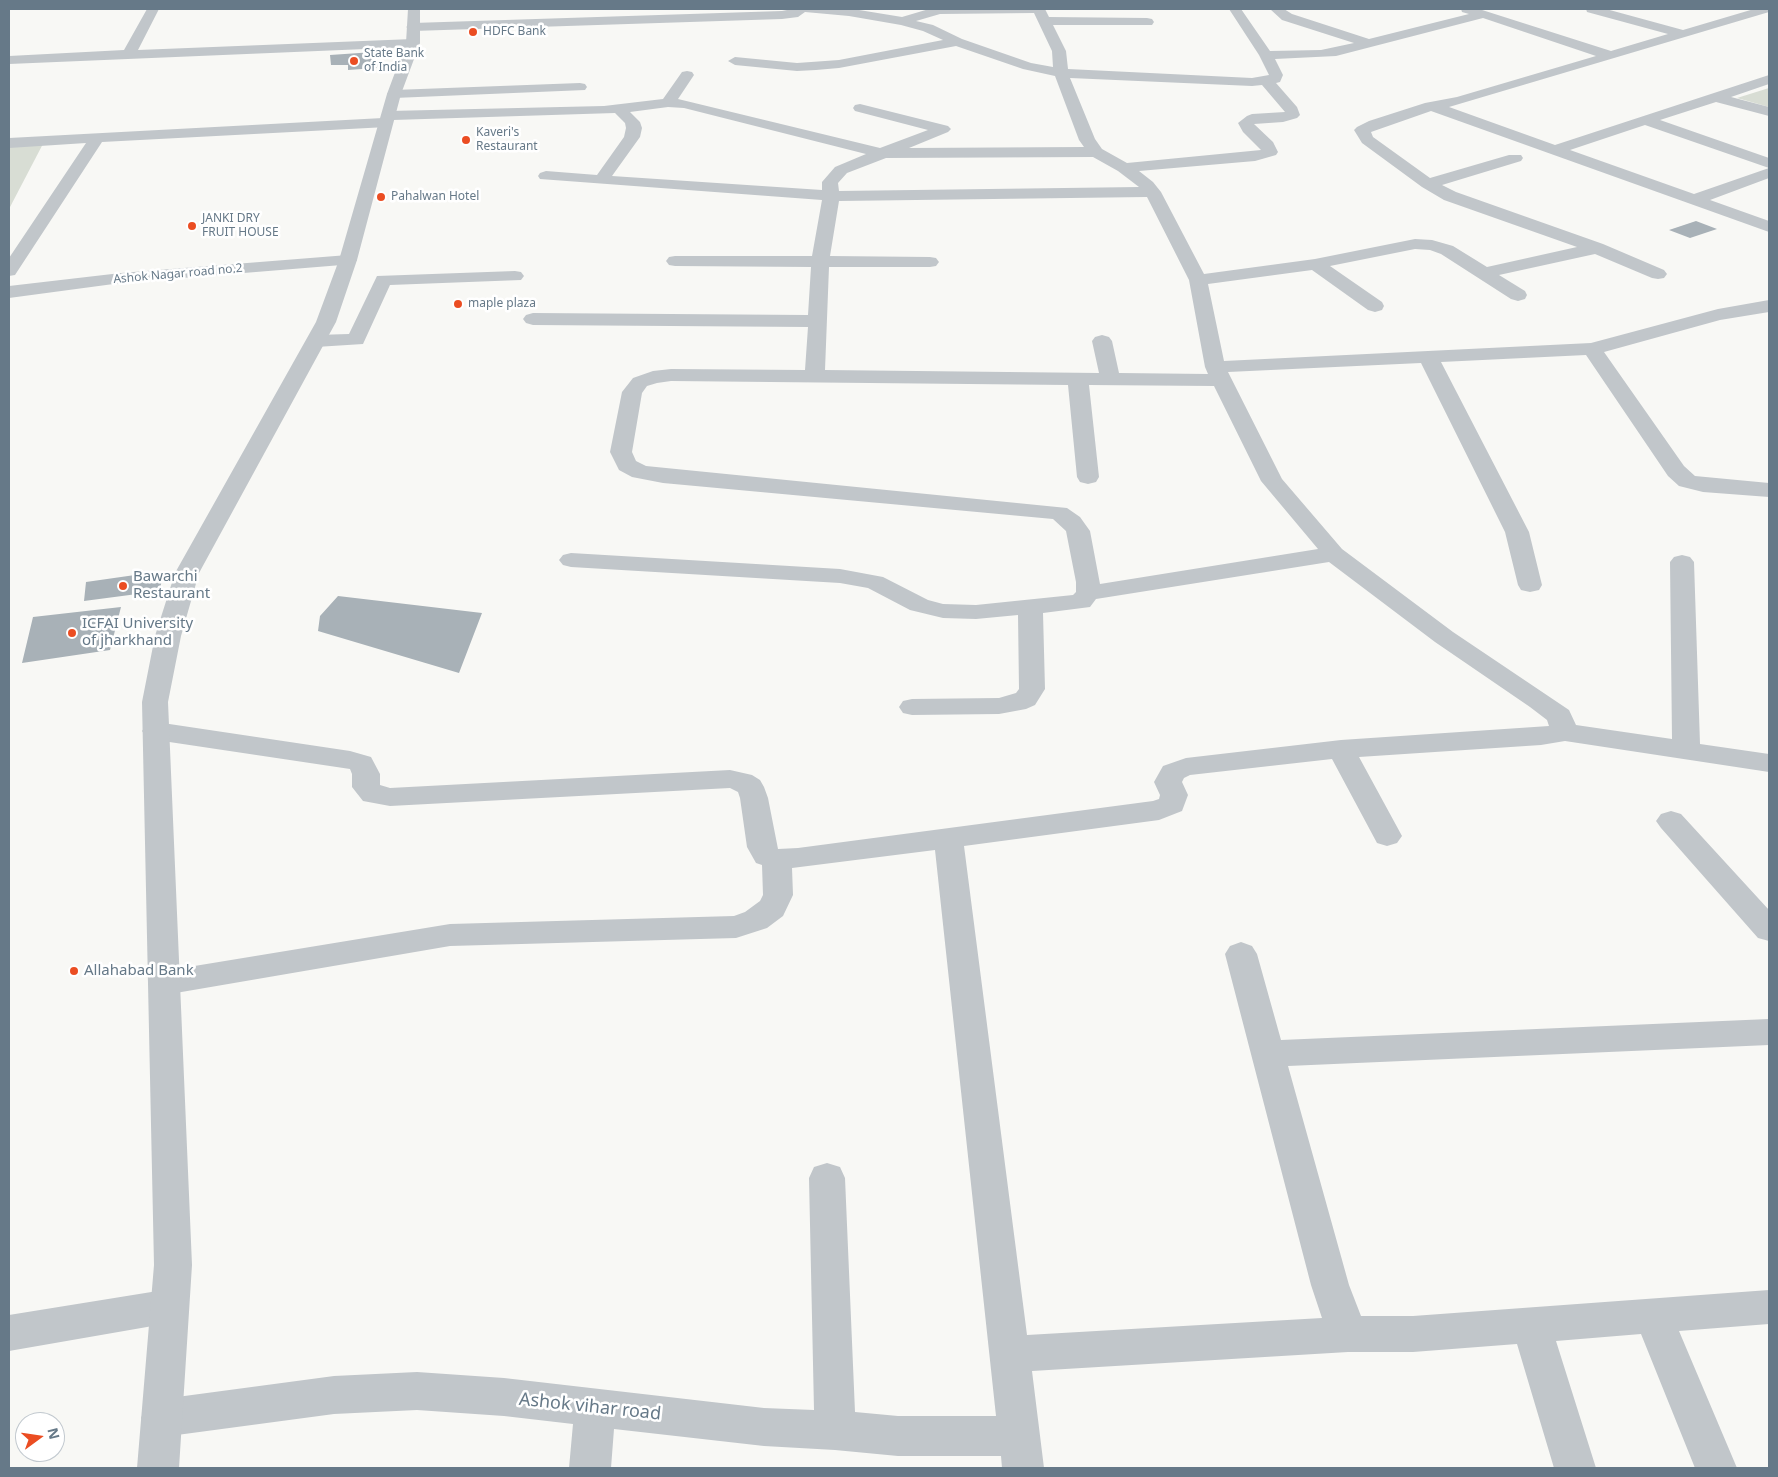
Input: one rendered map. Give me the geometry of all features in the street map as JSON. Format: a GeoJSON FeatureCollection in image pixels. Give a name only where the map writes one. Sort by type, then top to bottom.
{"type":"FeatureCollection","features":[{"type":"Feature","properties":{"kind":"street"},"geometry":{"type":"LineString","coordinates":[[129,54],[154,9]]}},
{"type":"Feature","properties":{"kind":"street"},"geometry":{"type":"LineString","coordinates":[[9,60],[129,54],[414,19],[782,15],[793,14],[801,9]]}},
{"type":"Feature","properties":{"kind":"street"},"geometry":{"type":"LineString","coordinates":[[808,9],[849,12],[902,21],[928,28],[958,42],[1028,66],[1061,73],[1266,82],[1275,79],[1276,75],[1266,55],[1235,9]]}},
{"type":"Feature","properties":{"kind":"street"},"geometry":{"type":"LineString","coordinates":[[1276,9],[1287,17],[1367,43]]}},
{"type":"Feature","properties":{"kind":"street"},"geometry":{"type":"LineString","coordinates":[[1466,9],[1604,53],[1682,34],[1767,9]]}},
{"type":"Feature","properties":{"kind":"street"},"geometry":{"type":"LineString","coordinates":[[1592,9],[1682,34]]}},
{"type":"Feature","properties":{"kind":"street"},"geometry":{"type":"LineString","coordinates":[[1658,274],[1597,248],[1450,196],[1428,184],[1367,140],[1362,130],[1374,124],[1430,106],[1459,101],[1668,30],[1740,9]]}},
{"type":"Feature","properties":{"kind":"street"},"geometry":{"type":"LineString","coordinates":[[902,21],[939,10],[1041,13],[1147,22]]}},
{"type":"Feature","properties":{"kind":"street"},"geometry":{"type":"LineString","coordinates":[[1041,13],[1059,51],[1061,73],[1087,140],[1096,152],[1124,168],[1147,185],[1153,192],[1198,280],[1218,373],[1272,481],[1334,554],[1444,637],[1558,716],[1564,732]]}},
{"type":"Feature","properties":{"kind":"street"},"geometry":{"type":"LineString","coordinates":[[1266,55],[1321,54],[1484,14]]}},
{"type":"Feature","properties":{"kind":"street"},"geometry":{"type":"LineString","coordinates":[[158,1468],[173,1265],[156,692],[168,636],[187,573],[326,322],[348,260],[414,19]]}},
{"type":"Feature","properties":{"kind":"street"},"geometry":{"type":"LineString","coordinates":[[735,62],[797,67],[840,64],[958,42]]}},
{"type":"Feature","properties":{"kind":"street"},"geometry":{"type":"LineString","coordinates":[[1004,75],[1007,71],[1028,66]]}},
{"type":"Feature","properties":{"kind":"street"},"geometry":{"type":"LineString","coordinates":[[668,103],[687,75]]}},
{"type":"Feature","properties":{"kind":"street"},"geometry":{"type":"LineString","coordinates":[[1556,150],[1769,79]]}},
{"type":"Feature","properties":{"kind":"street"},"geometry":{"type":"LineString","coordinates":[[1124,168],[1255,156],[1270,152],[1267,144],[1248,129],[1246,122],[1252,119],[1292,115],[1292,110],[1266,82]]}},
{"type":"Feature","properties":{"kind":"street"},"geometry":{"type":"LineString","coordinates":[[9,143],[98,138],[390,110],[580,87]]}},
{"type":"Feature","properties":{"kind":"street"},"geometry":{"type":"LineString","coordinates":[[1716,97],[1769,112]]}},
{"type":"Feature","properties":{"kind":"street"},"geometry":{"type":"LineString","coordinates":[[390,110],[619,109],[668,103],[684,104],[880,153],[1096,152]]}},
{"type":"Feature","properties":{"kind":"street"},"geometry":{"type":"LineString","coordinates":[[1430,106],[1769,227]]}},
{"type":"Feature","properties":{"kind":"street"},"geometry":{"type":"LineString","coordinates":[[815,376],[820,261],[831,196],[830,182],[841,170],[943,128],[860,108]]}},
{"type":"Feature","properties":{"kind":"street"},"geometry":{"type":"LineString","coordinates":[[601,180],[632,137],[634,128],[632,122],[619,109]]}},
{"type":"Feature","properties":{"kind":"street"},"geometry":{"type":"LineString","coordinates":[[1645,120],[1769,163]]}},
{"type":"Feature","properties":{"kind":"street"},"geometry":{"type":"LineString","coordinates":[[9,271],[98,138]]}},
{"type":"Feature","properties":{"kind":"street"},"geometry":{"type":"LineString","coordinates":[[1428,184],[1515,158]]}},
{"type":"Feature","properties":{"kind":"street"},"geometry":{"type":"LineString","coordinates":[[1694,200],[1769,173]]}},
{"type":"Feature","properties":{"kind":"street"},"geometry":{"type":"LineString","coordinates":[[546,176],[831,196],[1153,192]]}},
{"type":"Feature","properties":{"kind":"street"},"geometry":{"type":"LineString","coordinates":[[1198,280],[1315,264],[1415,244],[1432,245],[1447,250],[1485,272],[1518,295]]}},
{"type":"Feature","properties":{"kind":"street"},"geometry":{"type":"LineString","coordinates":[[1485,272],[1597,248]]}},
{"type":"Feature","properties":{"kind":"street","name":"Ashok Nagar road no.2"},"geometry":{"type":"LineString","coordinates":[[9,292],[122,278],[348,260]]}},
{"type":"Feature","properties":{"kind":"street"},"geometry":{"type":"LineString","coordinates":[[675,261],[930,262]]}},
{"type":"Feature","properties":{"kind":"street"},"geometry":{"type":"LineString","coordinates":[[1315,264],[1375,306]]}},
{"type":"Feature","properties":{"kind":"street"},"geometry":{"type":"LineString","coordinates":[[316,341],[356,340],[383,280],[515,276]]}},
{"type":"Feature","properties":{"kind":"street"},"geometry":{"type":"LineString","coordinates":[[1088,593],[1088,582],[1078,531],[1072,522],[1059,513],[663,476],[640,472],[627,465],[621,452],[632,392],[640,382],[653,377],[671,375],[1110,379],[1428,357],[1592,349],[1718,315],[1769,306]]}},
{"type":"Feature","properties":{"kind":"street"},"geometry":{"type":"LineString","coordinates":[[533,319],[816,321]]}},
{"type":"Feature","properties":{"kind":"street"},"geometry":{"type":"LineString","coordinates":[[1102,342],[1110,379]]}},
{"type":"Feature","properties":{"kind":"street"},"geometry":{"type":"LineString","coordinates":[[1592,349],[1676,471],[1687,481],[1703,485],[1769,490]]}},
{"type":"Feature","properties":{"kind":"street"},"geometry":{"type":"LineString","coordinates":[[1428,357],[1516,532],[1530,585]]}},
{"type":"Feature","properties":{"kind":"street"},"geometry":{"type":"LineString","coordinates":[[1078,378],[1088,477]]}},
{"type":"Feature","properties":{"kind":"street"},"geometry":{"type":"LineString","coordinates":[[571,560],[840,576],[874,582],[918,605],[942,611],[976,612],[1080,602],[1088,593],[1334,554]]}},
{"type":"Feature","properties":{"kind":"street"},"geometry":{"type":"LineString","coordinates":[[1682,562],[1686,749]]}},
{"type":"Feature","properties":{"kind":"street"},"geometry":{"type":"LineString","coordinates":[[912,707],[998,706],[1017,703],[1026,699],[1032,689],[1030,608]]}},
{"type":"Feature","properties":{"kind":"street"},"geometry":{"type":"LineString","coordinates":[[156,731],[361,763],[366,774],[366,787],[373,794],[390,797],[730,779],[742,782],[750,787],[754,798],[762,847],[766,856],[777,859],[798,858],[1159,810],[1172,804],[1174,794],[1168,782],[1172,772],[1186,767],[1341,750],[1541,736],[1564,732],[1769,763]]}},
{"type":"Feature","properties":{"kind":"street"},"geometry":{"type":"LineString","coordinates":[[1341,750],[1387,836]]}},
{"type":"Feature","properties":{"kind":"street"},"geometry":{"type":"LineString","coordinates":[[1671,821],[1769,930]]}},
{"type":"Feature","properties":{"kind":"street"},"geometry":{"type":"LineString","coordinates":[[948,838],[1021,1452]]}},
{"type":"Feature","properties":{"kind":"street"},"geometry":{"type":"LineString","coordinates":[[164,983],[450,935],[736,928],[756,920],[772,908],[778,895],[777,859]]}},
{"type":"Feature","properties":{"kind":"street"},"geometry":{"type":"LineString","coordinates":[[1241,954],[1330,1285],[1348,1334]]}},
{"type":"Feature","properties":{"kind":"street"},"geometry":{"type":"LineString","coordinates":[[1267,1054],[1769,1032]]}},
{"type":"Feature","properties":{"kind":"street"},"geometry":{"type":"LineString","coordinates":[[827,1178],[835,1430]]}},
{"type":"Feature","properties":{"kind":"street"},"geometry":{"type":"LineString","coordinates":[[9,1333],[170,1306]]}},
{"type":"Feature","properties":{"kind":"street"},"geometry":{"type":"LineString","coordinates":[[1010,1354],[1348,1334],[1413,1334],[1769,1307]]}},
{"type":"Feature","properties":{"kind":"street"},"geometry":{"type":"LineString","coordinates":[[1653,1316],[1716,1468]]}},
{"type":"Feature","properties":{"kind":"street"},"geometry":{"type":"LineString","coordinates":[[1531,1325],[1575,1468]]}},
{"type":"Feature","properties":{"kind":"street","name":"Ashok vihar road"},"geometry":{"type":"LineString","coordinates":[[162,1418],[334,1395],[418,1391],[504,1397],[764,1427],[835,1430],[898,1436],[1021,1452]]}},
{"type":"Feature","properties":{"kind":"street"},"geometry":{"type":"LineString","coordinates":[[590,1468],[595,1407]]}},
{"type":"Feature","properties":{"kind":"shaded area"},"geometry":{"type":"Polygon","coordinates":[[[1769,88],[1769,107],[1737,98],[1769,88]]]}},
{"type":"Feature","properties":{"kind":"shaded area"},"geometry":{"type":"Polygon","coordinates":[[[45,140],[9,209],[9,143],[45,140]]]}},
{"type":"Feature","properties":{"kind":"building","name":"State Bank of India"},"geometry":{"type":"Polygon","coordinates":[[[374,52],[373,61],[382,62],[376,68],[348,70],[348,65],[331,65],[330,55],[374,52]]]}},
{"type":"Feature","properties":{"kind":"building"},"geometry":{"type":"Polygon","coordinates":[[[1696,221],[1717,229],[1690,238],[1669,230],[1696,221]]]}},
{"type":"Feature","properties":{"kind":"building","name":"Bawarchi Restaurant"},"geometry":{"type":"Polygon","coordinates":[[[163,571],[160,591],[84,601],[86,582],[163,571]]]}},
{"type":"Feature","properties":{"kind":"building"},"geometry":{"type":"Polygon","coordinates":[[[338,596],[482,613],[459,673],[318,631],[320,616],[338,596]]]}},
{"type":"Feature","properties":{"kind":"building","name":"ICFAI University of jharkhand"},"geometry":{"type":"Polygon","coordinates":[[[121,607],[110,650],[22,663],[33,617],[121,607]]]}},
{"type":"Feature","properties":{"kind":"place","name":"HDFC Bank"},"geometry":{"type":"Point","coordinates":[473,32]}},
{"type":"Feature","properties":{"kind":"place","name":"State Bank of India"},"geometry":{"type":"Point","coordinates":[354,61]}},
{"type":"Feature","properties":{"kind":"place","name":"Kaveri's Restaurant"},"geometry":{"type":"Point","coordinates":[466,140]}},
{"type":"Feature","properties":{"kind":"place","name":"Pahalwan Hotel"},"geometry":{"type":"Point","coordinates":[381,197]}},
{"type":"Feature","properties":{"kind":"place","name":"JANKI DRY FRUIT HOUSE"},"geometry":{"type":"Point","coordinates":[192,226]}},
{"type":"Feature","properties":{"kind":"place","name":"maple plaza"},"geometry":{"type":"Point","coordinates":[458,304]}},
{"type":"Feature","properties":{"kind":"place","name":"Bawarchi Restaurant"},"geometry":{"type":"Point","coordinates":[123,586]}},
{"type":"Feature","properties":{"kind":"place","name":"ICFAI University of jharkhand"},"geometry":{"type":"Point","coordinates":[72,633]}},
{"type":"Feature","properties":{"kind":"place","name":"Allahabad Bank"},"geometry":{"type":"Point","coordinates":[74,971]}}]}
